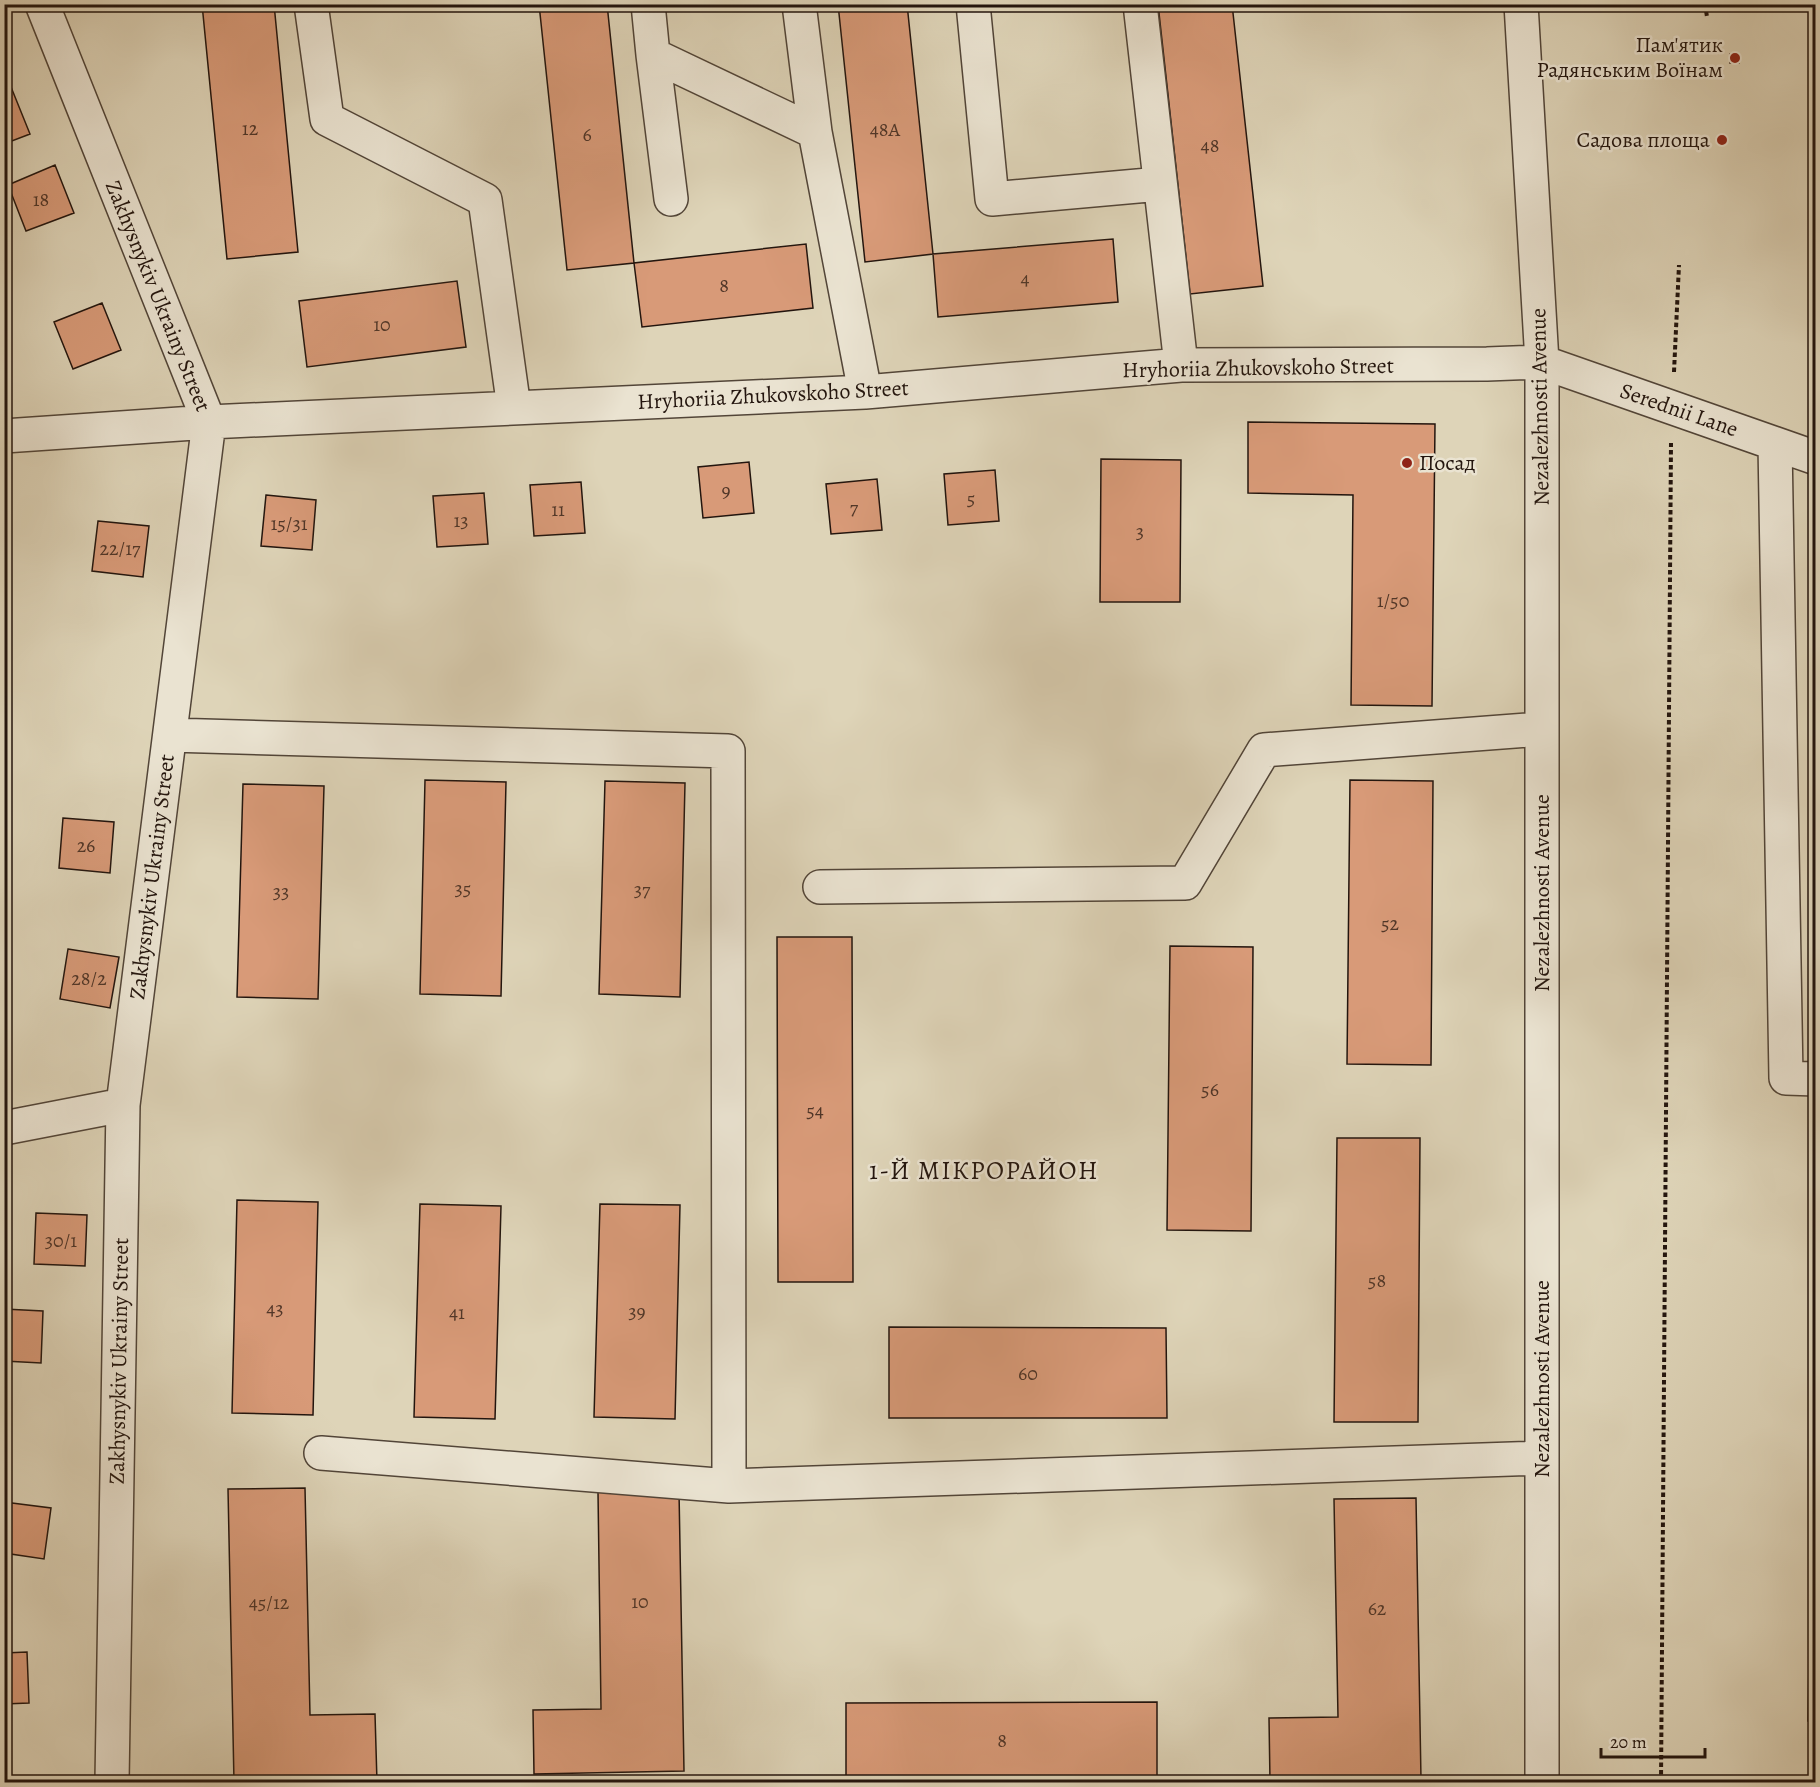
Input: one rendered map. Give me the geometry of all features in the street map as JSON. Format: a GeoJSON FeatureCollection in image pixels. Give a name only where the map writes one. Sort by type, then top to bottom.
{"type":"FeatureCollection","features":[{"type":"Feature","properties":{"kind":"street","name":"Zakhysnykiv Ukrainy Street"},"geometry":{"type":"LineString","coordinates":[[42,4],[209,422],[123,1106],[112,1782]]}},
{"type":"Feature","properties":{"kind":"street"},"geometry":{"type":"LineString","coordinates":[[311,4],[327,119],[485,200],[514,408]]}},
{"type":"Feature","properties":{"kind":"street"},"geometry":{"type":"LineString","coordinates":[[648,4],[671,199]]}},
{"type":"Feature","properties":{"kind":"street"},"geometry":{"type":"LineString","coordinates":[[799,4],[816,132],[865,392]]}},
{"type":"Feature","properties":{"kind":"street"},"geometry":{"type":"LineString","coordinates":[[973,4],[992,199],[1160,184]]}},
{"type":"Feature","properties":{"kind":"street"},"geometry":{"type":"LineString","coordinates":[[1140,4],[1181,365]]}},
{"type":"Feature","properties":{"kind":"street","name":"Nezalezhnosti Avenue"},"geometry":{"type":"LineString","coordinates":[[1521,4],[1542,362],[1542,1782]]}},
{"type":"Feature","properties":{"kind":"street"},"geometry":{"type":"LineString","coordinates":[[653,55],[816,132]]}},
{"type":"Feature","properties":{"kind":"street","name":"Hryhoriia Zhukovskoho Street"},"geometry":{"type":"LineString","coordinates":[[4,436],[209,422],[865,392],[1181,365],[1542,362]]}},
{"type":"Feature","properties":{"kind":"street","name":"Serednii Lane"},"geometry":{"type":"LineString","coordinates":[[1542,362],[1815,458]]}},
{"type":"Feature","properties":{"kind":"street"},"geometry":{"type":"LineString","coordinates":[[1775,444],[1786,1078],[1815,1079]]}},
{"type":"Feature","properties":{"kind":"street"},"geometry":{"type":"LineString","coordinates":[[820,887],[1185,883],[1264,750],[1541,729]]}},
{"type":"Feature","properties":{"kind":"street"},"geometry":{"type":"LineString","coordinates":[[170,735],[728,751],[729,1486]]}},
{"type":"Feature","properties":{"kind":"street"},"geometry":{"type":"LineString","coordinates":[[4,1128],[123,1106]]}},
{"type":"Feature","properties":{"kind":"street"},"geometry":{"type":"LineString","coordinates":[[321,1453],[729,1486],[1542,1458]]}},
{"type":"Feature","properties":{"kind":"path"},"geometry":{"type":"LineString","coordinates":[[1706,4],[1707,17]]}},
{"type":"Feature","properties":{"kind":"path"},"geometry":{"type":"LineString","coordinates":[[1661,1782],[1672,407],[1679,265]]}},
{"type":"Feature","properties":{"kind":"building"},"geometry":{"type":"Polygon","coordinates":[[[202,4],[274,4],[298,252],[227,259],[202,4]]]}},
{"type":"Feature","properties":{"kind":"building"},"geometry":{"type":"Polygon","coordinates":[[[539,4],[607,4],[634,263],[567,270],[539,4]]]}},
{"type":"Feature","properties":{"kind":"building"},"geometry":{"type":"Polygon","coordinates":[[[838,4],[907,4],[933,254],[865,262],[838,4]]]}},
{"type":"Feature","properties":{"kind":"building"},"geometry":{"type":"Polygon","coordinates":[[[1158,4],[1232,4],[1263,286],[1190,294],[1158,4]]]}},
{"type":"Feature","properties":{"kind":"building"},"geometry":{"type":"Polygon","coordinates":[[[1730,54],[1739,54],[1739,63],[1730,63],[1730,54]]]}},
{"type":"Feature","properties":{"kind":"building"},"geometry":{"type":"Polygon","coordinates":[[[11,87],[30,134],[4,144],[4,89],[11,87]]]}},
{"type":"Feature","properties":{"kind":"building"},"geometry":{"type":"Polygon","coordinates":[[[55,165],[74,213],[26,231],[8,185],[55,165]]]}},
{"type":"Feature","properties":{"kind":"building"},"geometry":{"type":"Polygon","coordinates":[[[1113,239],[1118,302],[938,317],[933,254],[1113,239]]]}},
{"type":"Feature","properties":{"kind":"building"},"geometry":{"type":"Polygon","coordinates":[[[806,244],[813,308],[642,327],[634,263],[806,244]]]}},
{"type":"Feature","properties":{"kind":"building"},"geometry":{"type":"Polygon","coordinates":[[[457,281],[466,347],[307,367],[299,301],[457,281]]]}},
{"type":"Feature","properties":{"kind":"building"},"geometry":{"type":"Polygon","coordinates":[[[102,303],[121,350],[73,369],[54,322],[102,303]]]}},
{"type":"Feature","properties":{"kind":"building"},"geometry":{"type":"Polygon","coordinates":[[[1248,422],[1435,424],[1432,706],[1351,705],[1353,495],[1248,493],[1248,422]]]}},
{"type":"Feature","properties":{"kind":"building"},"geometry":{"type":"Polygon","coordinates":[[[1101,459],[1181,460],[1180,602],[1100,602],[1101,459]]]}},
{"type":"Feature","properties":{"kind":"building"},"geometry":{"type":"Polygon","coordinates":[[[749,462],[754,513],[703,518],[698,467],[749,462]]]}},
{"type":"Feature","properties":{"kind":"building"},"geometry":{"type":"Polygon","coordinates":[[[995,470],[999,521],[948,525],[944,474],[995,470]]]}},
{"type":"Feature","properties":{"kind":"building"},"geometry":{"type":"Polygon","coordinates":[[[877,479],[882,530],[831,534],[826,484],[877,479]]]}},
{"type":"Feature","properties":{"kind":"building"},"geometry":{"type":"Polygon","coordinates":[[[581,482],[585,533],[534,536],[530,485],[581,482]]]}},
{"type":"Feature","properties":{"kind":"building"},"geometry":{"type":"Polygon","coordinates":[[[484,493],[488,544],[437,547],[433,496],[484,493]]]}},
{"type":"Feature","properties":{"kind":"building"},"geometry":{"type":"Polygon","coordinates":[[[266,495],[316,500],[312,550],[261,546],[266,495]]]}},
{"type":"Feature","properties":{"kind":"building"},"geometry":{"type":"Polygon","coordinates":[[[98,521],[149,526],[143,577],[92,571],[98,521]]]}},
{"type":"Feature","properties":{"kind":"building"},"geometry":{"type":"Polygon","coordinates":[[[425,780],[506,782],[501,996],[420,994],[425,780]]]}},
{"type":"Feature","properties":{"kind":"building"},"geometry":{"type":"Polygon","coordinates":[[[1350,780],[1433,781],[1431,1065],[1347,1064],[1350,780]]]}},
{"type":"Feature","properties":{"kind":"building"},"geometry":{"type":"Polygon","coordinates":[[[605,781],[685,783],[680,997],[599,994],[605,781]]]}},
{"type":"Feature","properties":{"kind":"building"},"geometry":{"type":"Polygon","coordinates":[[[243,784],[324,786],[318,999],[237,997],[243,784]]]}},
{"type":"Feature","properties":{"kind":"building"},"geometry":{"type":"Polygon","coordinates":[[[63,818],[114,822],[110,873],[59,868],[63,818]]]}},
{"type":"Feature","properties":{"kind":"building"},"geometry":{"type":"Polygon","coordinates":[[[777,937],[852,937],[853,1282],[778,1282],[777,937]]]}},
{"type":"Feature","properties":{"kind":"building"},"geometry":{"type":"Polygon","coordinates":[[[1170,946],[1253,947],[1251,1231],[1167,1230],[1170,946]]]}},
{"type":"Feature","properties":{"kind":"building"},"geometry":{"type":"Polygon","coordinates":[[[68,949],[119,957],[110,1008],[60,999],[68,949]]]}},
{"type":"Feature","properties":{"kind":"building"},"geometry":{"type":"Polygon","coordinates":[[[1337,1138],[1420,1138],[1418,1422],[1334,1422],[1337,1138]]]}},
{"type":"Feature","properties":{"kind":"building"},"geometry":{"type":"Polygon","coordinates":[[[237,1200],[318,1202],[313,1415],[232,1413],[237,1200]]]}},
{"type":"Feature","properties":{"kind":"building"},"geometry":{"type":"Polygon","coordinates":[[[420,1204],[501,1206],[495,1419],[414,1417],[420,1204]]]}},
{"type":"Feature","properties":{"kind":"building"},"geometry":{"type":"Polygon","coordinates":[[[600,1204],[680,1205],[675,1419],[594,1417],[600,1204]]]}},
{"type":"Feature","properties":{"kind":"building"},"geometry":{"type":"Polygon","coordinates":[[[36,1213],[87,1215],[85,1266],[34,1264],[36,1213]]]}},
{"type":"Feature","properties":{"kind":"building"},"geometry":{"type":"Polygon","coordinates":[[[4,1309],[43,1311],[41,1363],[4,1361],[4,1309]]]}},
{"type":"Feature","properties":{"kind":"building"},"geometry":{"type":"Polygon","coordinates":[[[889,1327],[1166,1328],[1167,1418],[889,1418],[889,1327]]]}},
{"type":"Feature","properties":{"kind":"building"},"geometry":{"type":"Polygon","coordinates":[[[1812,1477],[1816,1477],[1816,1721],[1808,1721],[1812,1477]]]}},
{"type":"Feature","properties":{"kind":"building"},"geometry":{"type":"Polygon","coordinates":[[[305,1488],[310,1715],[375,1714],[377,1782],[234,1782],[228,1489],[305,1488]]]}},
{"type":"Feature","properties":{"kind":"building"},"geometry":{"type":"Polygon","coordinates":[[[679,1491],[684,1771],[534,1774],[533,1710],[601,1709],[598,1492],[679,1491]]]}},
{"type":"Feature","properties":{"kind":"building"},"geometry":{"type":"Polygon","coordinates":[[[1416,1498],[1421,1779],[1270,1781],[1269,1718],[1338,1717],[1334,1499],[1416,1498]]]}},
{"type":"Feature","properties":{"kind":"building"},"geometry":{"type":"Polygon","coordinates":[[[4,1502],[51,1508],[44,1559],[4,1553],[4,1502]]]}},
{"type":"Feature","properties":{"kind":"building"},"geometry":{"type":"Polygon","coordinates":[[[27,1652],[29,1703],[4,1704],[4,1653],[27,1652]]]}},
{"type":"Feature","properties":{"kind":"building"},"geometry":{"type":"Polygon","coordinates":[[[1157,1702],[1157,1777],[846,1778],[846,1703],[1157,1702]]]}},
{"type":"Feature","properties":{"kind":"place","name":"Пам'ятик Радянським Воїнам"},"geometry":{"type":"Point","coordinates":[1735,58]}},
{"type":"Feature","properties":{"kind":"place","name":"Садова площа"},"geometry":{"type":"Point","coordinates":[1722,140]}},
{"type":"Feature","properties":{"kind":"place","name":"Посад"},"geometry":{"type":"Point","coordinates":[1407,463]}},
{"type":"Feature","properties":{"kind":"district","name":"1-Й МІКРОРАЙОН"},"geometry":{"type":"Point","coordinates":[984,1170]}}]}
